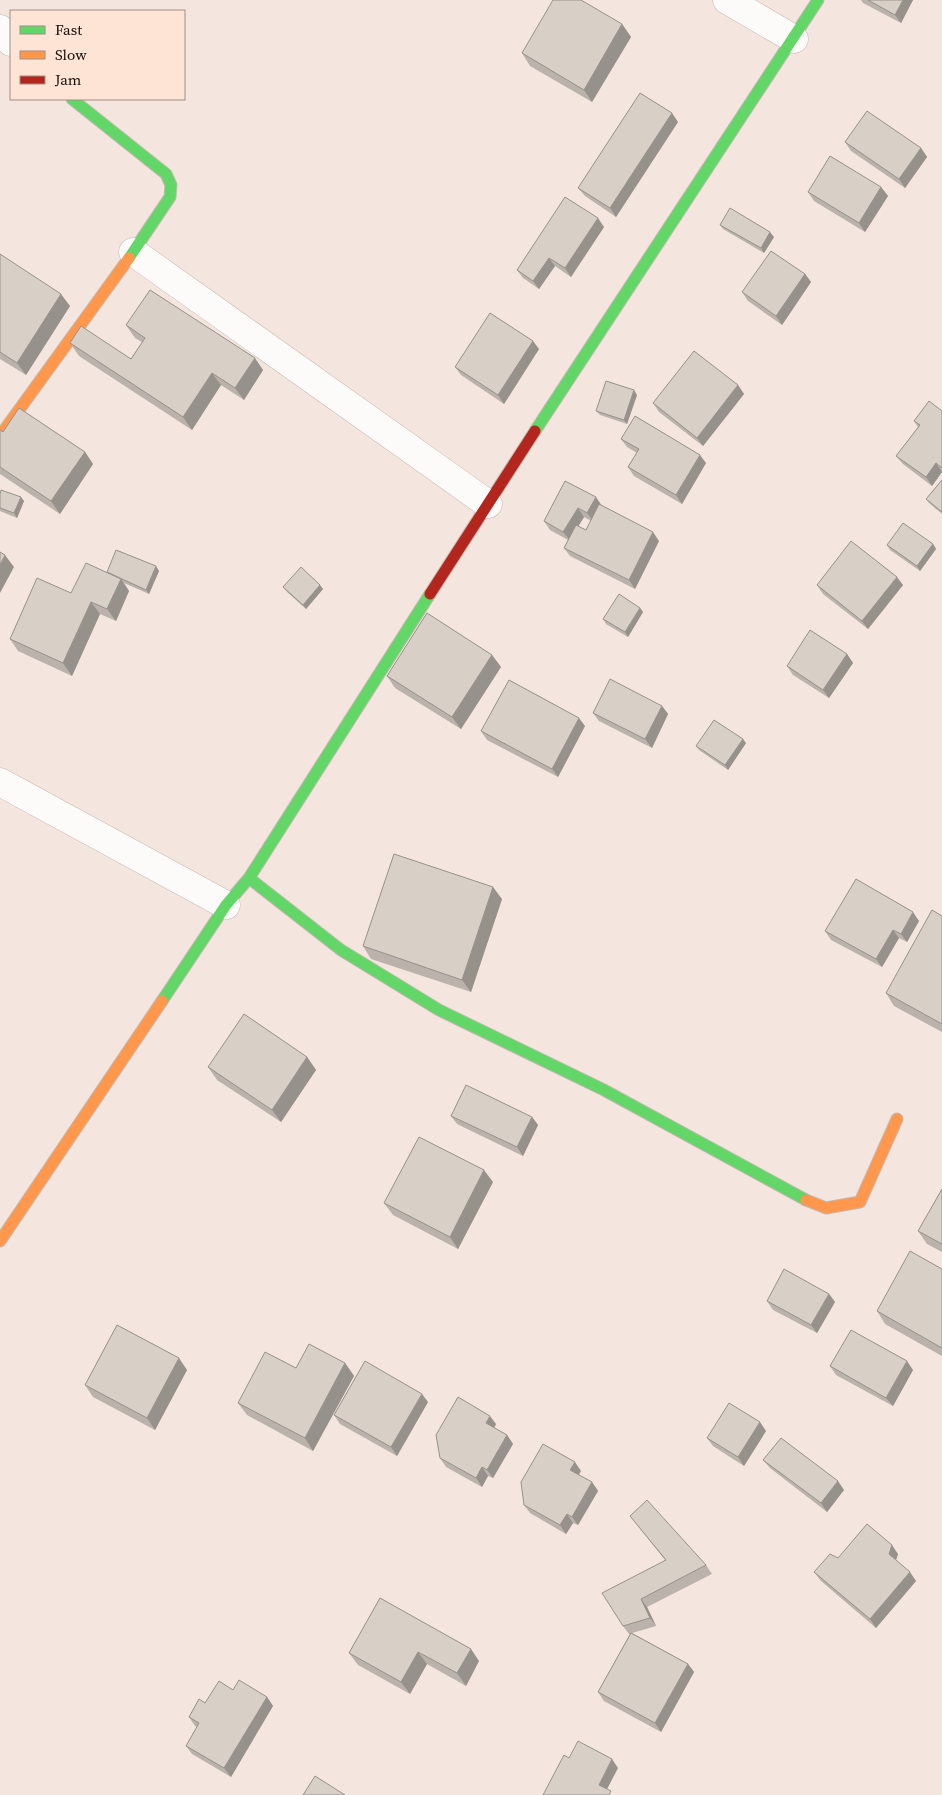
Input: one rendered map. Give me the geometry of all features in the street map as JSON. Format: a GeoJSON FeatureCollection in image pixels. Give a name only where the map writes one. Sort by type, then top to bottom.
{"type":"FeatureCollection","features":[{"type":"Feature","properties":{"kind":"street"},"geometry":{"type":"LineString","coordinates":[[727,0],[794,39]]}},
{"type":"Feature","properties":{"kind":"street"},"geometry":{"type":"LineString","coordinates":[[0,1241],[226,904],[249,878],[646,260],[794,39],[818,0]]}},
{"type":"Feature","properties":{"kind":"street"},"geometry":{"type":"LineString","coordinates":[[0,29],[10,41]]}},
{"type":"Feature","properties":{"kind":"street"},"geometry":{"type":"LineString","coordinates":[[0,436],[16,417],[83,318],[134,252],[170,197],[172,188],[166,174],[73,100]]}},
{"type":"Feature","properties":{"kind":"street"},"geometry":{"type":"LineString","coordinates":[[134,252],[488,504]]}},
{"type":"Feature","properties":{"kind":"street"},"geometry":{"type":"LineString","coordinates":[[0,782],[226,904]]}},
{"type":"Feature","properties":{"kind":"street"},"geometry":{"type":"LineString","coordinates":[[249,878],[341,950],[439,1010],[604,1090],[800,1198],[826,1208],[860,1202],[897,1120]]}},
{"type":"Feature","properties":{"kind":"building"},"geometry":{"type":"Polygon","coordinates":[[[553,0],[581,0],[622,24],[584,90],[522,53],[553,0]]]}},
{"type":"Feature","properties":{"kind":"building"},"geometry":{"type":"Polygon","coordinates":[[[868,0],[903,0],[895,15],[868,0]]]}},
{"type":"Feature","properties":{"kind":"building"},"geometry":{"type":"Polygon","coordinates":[[[640,93],[672,113],[610,208],[578,188],[640,93]]]}},
{"type":"Feature","properties":{"kind":"building"},"geometry":{"type":"Polygon","coordinates":[[[867,111],[921,148],[899,179],[845,142],[867,111]]]}},
{"type":"Feature","properties":{"kind":"building"},"geometry":{"type":"Polygon","coordinates":[[[830,156],[881,187],[859,223],[808,192],[830,156]]]}},
{"type":"Feature","properties":{"kind":"building"},"geometry":{"type":"Polygon","coordinates":[[[565,197],[598,218],[565,268],[549,258],[533,281],[517,270],[565,197]]]}},
{"type":"Feature","properties":{"kind":"building"},"geometry":{"type":"Polygon","coordinates":[[[730,208],[770,232],[761,248],[720,225],[730,208]]]}},
{"type":"Feature","properties":{"kind":"building"},"geometry":{"type":"Polygon","coordinates":[[[771,251],[805,274],[776,316],[742,292],[771,251]]]}},
{"type":"Feature","properties":{"kind":"building"},"geometry":{"type":"Polygon","coordinates":[[[0,254],[61,294],[17,363],[0,352],[0,254]]]}},
{"type":"Feature","properties":{"kind":"building"},"geometry":{"type":"Polygon","coordinates":[[[150,290],[255,358],[235,388],[212,373],[183,417],[70,343],[81,326],[131,359],[145,338],[126,325],[150,290]]]}},
{"type":"Feature","properties":{"kind":"building"},"geometry":{"type":"Polygon","coordinates":[[[490,313],[533,341],[498,395],[455,367],[490,313]]]}},
{"type":"Feature","properties":{"kind":"building"},"geometry":{"type":"Polygon","coordinates":[[[694,351],[738,385],[697,438],[653,403],[694,351]]]}},
{"type":"Feature","properties":{"kind":"building"},"geometry":{"type":"Polygon","coordinates":[[[606,381],[634,390],[624,420],[596,411],[606,381]]]}},
{"type":"Feature","properties":{"kind":"building"},"geometry":{"type":"Polygon","coordinates":[[[929,401],[942,411],[942,468],[936,463],[926,477],[896,456],[920,425],[914,421],[929,401]]]}},
{"type":"Feature","properties":{"kind":"building"},"geometry":{"type":"Polygon","coordinates":[[[19,408],[85,452],[51,501],[0,467],[0,430],[3,432],[19,408]]]}},
{"type":"Feature","properties":{"kind":"building"},"geometry":{"type":"Polygon","coordinates":[[[635,416],[700,455],[676,495],[628,467],[639,449],[621,439],[635,416]]]}},
{"type":"Feature","properties":{"kind":"building"},"geometry":{"type":"Polygon","coordinates":[[[942,480],[942,512],[926,499],[942,480]]]}},
{"type":"Feature","properties":{"kind":"building"},"geometry":{"type":"Polygon","coordinates":[[[565,481],[596,497],[587,513],[578,508],[563,532],[544,521],[565,481]]]}},
{"type":"Feature","properties":{"kind":"building"},"geometry":{"type":"Polygon","coordinates":[[[1,490],[21,497],[14,513],[0,508],[1,490]]]}},
{"type":"Feature","properties":{"kind":"building"},"geometry":{"type":"Polygon","coordinates":[[[599,504],[653,532],[629,580],[564,548],[576,525],[586,530],[599,504]]]}},
{"type":"Feature","properties":{"kind":"building"},"geometry":{"type":"Polygon","coordinates":[[[903,523],[933,544],[917,566],[887,545],[903,523]]]}},
{"type":"Feature","properties":{"kind":"building"},"geometry":{"type":"Polygon","coordinates":[[[851,541],[897,577],[862,621],[817,585],[851,541]]]}},
{"type":"Feature","properties":{"kind":"building"},"geometry":{"type":"Polygon","coordinates":[[[116,550],[156,566],[146,590],[107,572],[116,550]]]}},
{"type":"Feature","properties":{"kind":"building"},"geometry":{"type":"Polygon","coordinates":[[[0,552],[5,555],[0,565],[0,552]]]}},
{"type":"Feature","properties":{"kind":"building"},"geometry":{"type":"Polygon","coordinates":[[[86,563],[121,579],[107,609],[91,602],[63,663],[10,639],[37,578],[71,593],[86,563]]]}},
{"type":"Feature","properties":{"kind":"building"},"geometry":{"type":"Polygon","coordinates":[[[301,567],[320,585],[303,605],[283,587],[301,567]]]}},
{"type":"Feature","properties":{"kind":"building"},"geometry":{"type":"Polygon","coordinates":[[[619,594],[640,608],[625,632],[603,619],[619,594]]]}},
{"type":"Feature","properties":{"kind":"building"},"geometry":{"type":"Polygon","coordinates":[[[427,613],[492,655],[452,717],[387,676],[427,613]]]}},
{"type":"Feature","properties":{"kind":"building"},"geometry":{"type":"Polygon","coordinates":[[[810,630],[847,654],[823,690],[787,666],[810,630]]]}},
{"type":"Feature","properties":{"kind":"building"},"geometry":{"type":"Polygon","coordinates":[[[610,679],[662,706],[645,739],[593,713],[610,679]]]}},
{"type":"Feature","properties":{"kind":"building"},"geometry":{"type":"Polygon","coordinates":[[[509,680],[579,718],[552,769],[481,731],[509,680]]]}},
{"type":"Feature","properties":{"kind":"building"},"geometry":{"type":"Polygon","coordinates":[[[714,720],[743,739],[725,765],[696,746],[714,720]]]}},
{"type":"Feature","properties":{"kind":"building"},"geometry":{"type":"Polygon","coordinates":[[[394,854],[493,887],[462,980],[363,946],[394,854]]]}},
{"type":"Feature","properties":{"kind":"building"},"geometry":{"type":"Polygon","coordinates":[[[856,879],[913,912],[901,934],[893,930],[876,959],[825,931],[856,879]]]}},
{"type":"Feature","properties":{"kind":"building"},"geometry":{"type":"Polygon","coordinates":[[[932,910],[942,916],[942,1024],[886,993],[932,910]]]}},
{"type":"Feature","properties":{"kind":"building"},"geometry":{"type":"Polygon","coordinates":[[[244,1014],[307,1057],[272,1110],[208,1067],[244,1014]]]}},
{"type":"Feature","properties":{"kind":"building"},"geometry":{"type":"Polygon","coordinates":[[[466,1085],[532,1117],[517,1147],[451,1116],[466,1085]]]}},
{"type":"Feature","properties":{"kind":"building"},"geometry":{"type":"Polygon","coordinates":[[[419,1137],[484,1170],[450,1237],[384,1203],[419,1137]]]}},
{"type":"Feature","properties":{"kind":"building"},"geometry":{"type":"Polygon","coordinates":[[[942,1189],[942,1244],[918,1231],[942,1189]]]}},
{"type":"Feature","properties":{"kind":"building"},"geometry":{"type":"Polygon","coordinates":[[[910,1251],[942,1269],[942,1348],[877,1311],[910,1251]]]}},
{"type":"Feature","properties":{"kind":"building"},"geometry":{"type":"Polygon","coordinates":[[[784,1269],[829,1294],[811,1325],[767,1301],[784,1269]]]}},
{"type":"Feature","properties":{"kind":"building"},"geometry":{"type":"Polygon","coordinates":[[[117,1325],[179,1358],[147,1418],[85,1385],[117,1325]]]}},
{"type":"Feature","properties":{"kind":"building"},"geometry":{"type":"Polygon","coordinates":[[[851,1330],[907,1361],[886,1398],[830,1366],[851,1330]]]}},
{"type":"Feature","properties":{"kind":"building"},"geometry":{"type":"Polygon","coordinates":[[[309,1344],[345,1363],[305,1438],[238,1403],[265,1352],[296,1368],[309,1344]]]}},
{"type":"Feature","properties":{"kind":"building"},"geometry":{"type":"Polygon","coordinates":[[[365,1361],[422,1394],[391,1447],[334,1415],[365,1361]]]}},
{"type":"Feature","properties":{"kind":"building"},"geometry":{"type":"Polygon","coordinates":[[[458,1397],[490,1416],[486,1423],[507,1435],[487,1470],[482,1467],[476,1478],[440,1458],[436,1435],[458,1397]]]}},
{"type":"Feature","properties":{"kind":"building"},"geometry":{"type":"Polygon","coordinates":[[[729,1403],[760,1422],[738,1457],[707,1438],[729,1403]]]}},
{"type":"Feature","properties":{"kind":"building"},"geometry":{"type":"Polygon","coordinates":[[[781,1438],[838,1481],[821,1503],[763,1460],[781,1438]]]}},
{"type":"Feature","properties":{"kind":"building"},"geometry":{"type":"Polygon","coordinates":[[[543,1444],[575,1462],[570,1470],[592,1482],[572,1517],[567,1514],[560,1525],[524,1505],[521,1482],[543,1444]]]}},
{"type":"Feature","properties":{"kind":"building"},"geometry":{"type":"Polygon","coordinates":[[[647,1500],[706,1565],[641,1599],[650,1618],[623,1626],[602,1593],[666,1560],[630,1516],[647,1500]]]}},
{"type":"Feature","properties":{"kind":"building"},"geometry":{"type":"Polygon","coordinates":[[[867,1524],[892,1545],[889,1554],[910,1572],[870,1619],[814,1572],[830,1554],[838,1558],[867,1524]]]}},
{"type":"Feature","properties":{"kind":"building"},"geometry":{"type":"Polygon","coordinates":[[[380,1598],[471,1649],[457,1673],[418,1652],[401,1682],[349,1653],[380,1598]]]}},
{"type":"Feature","properties":{"kind":"building"},"geometry":{"type":"Polygon","coordinates":[[[631,1633],[688,1664],[655,1723],[598,1692],[631,1633]]]}},
{"type":"Feature","properties":{"kind":"building"},"geometry":{"type":"Polygon","coordinates":[[[239,1680],[267,1697],[224,1768],[186,1746],[199,1723],[189,1717],[199,1699],[205,1703],[219,1681],[233,1690],[239,1680]]]}},
{"type":"Feature","properties":{"kind":"building"},"geometry":{"type":"Polygon","coordinates":[[[578,1741],[612,1759],[599,1785],[611,1791],[609,1795],[543,1795],[564,1755],[569,1758],[578,1741]]]}},
{"type":"Feature","properties":{"kind":"building"},"geometry":{"type":"Polygon","coordinates":[[[315,1776],[345,1795],[303,1795],[315,1776]]]}},
{"type":"Feature","properties":{"kind":"traffic: fast"},"geometry":{"type":"LineString","coordinates":[[535,431],[818,0]]}},
{"type":"Feature","properties":{"kind":"traffic: fast"},"geometry":{"type":"LineString","coordinates":[[73,100],[166,174],[171,185],[170,197],[129,258]]}},
{"type":"Feature","properties":{"kind":"traffic: fast"},"geometry":{"type":"LineString","coordinates":[[162,1001],[226,905],[249,878],[430,594]]}},
{"type":"Feature","properties":{"kind":"traffic: fast"},"geometry":{"type":"LineString","coordinates":[[249,878],[341,950],[439,1010],[604,1090],[806,1200]]}},
{"type":"Feature","properties":{"kind":"traffic: slow"},"geometry":{"type":"LineString","coordinates":[[0,436],[129,258]]}},
{"type":"Feature","properties":{"kind":"traffic: slow"},"geometry":{"type":"LineString","coordinates":[[0,1241],[162,1001]]}},
{"type":"Feature","properties":{"kind":"traffic: slow"},"geometry":{"type":"LineString","coordinates":[[806,1200],[826,1208],[860,1202],[897,1119]]}},
{"type":"Feature","properties":{"kind":"traffic: jam"},"geometry":{"type":"LineString","coordinates":[[430,594],[535,431]]}}]}
